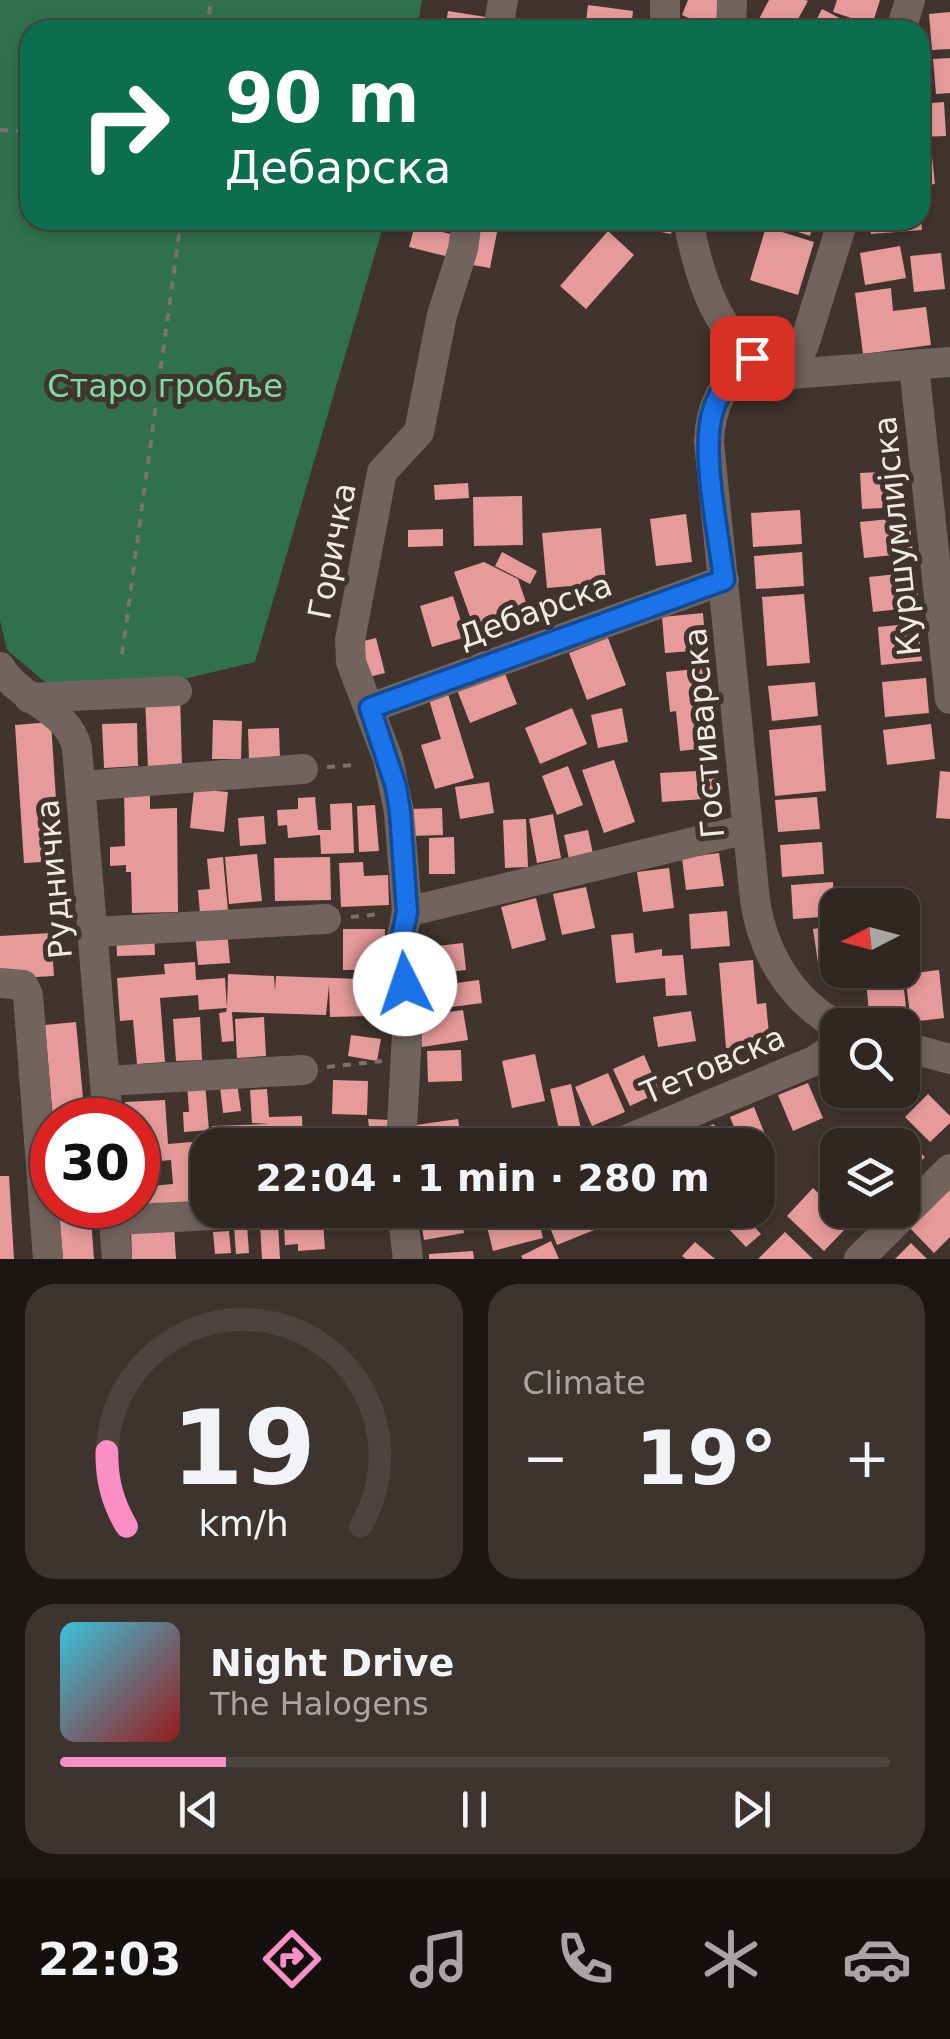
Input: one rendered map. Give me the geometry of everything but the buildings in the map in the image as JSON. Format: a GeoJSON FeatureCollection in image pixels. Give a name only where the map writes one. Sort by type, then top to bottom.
{"type":"FeatureCollection","features":[{"type":"Feature","properties":{"kind":"street","name":"Горичка"},"geometry":{"type":"LineString","coordinates":[[402,1128],[408,1016],[402,936],[407,912],[396,787],[351,662],[350,640],[382,472],[418,432],[442,315],[465,230]]}},
{"type":"Feature","properties":{"kind":"street"},"geometry":{"type":"LineString","coordinates":[[691,230],[704,282],[721,321],[752,358],[790,374],[950,362]]}},
{"type":"Feature","properties":{"kind":"street"},"geometry":{"type":"LineString","coordinates":[[790,374],[804,345],[840,230]]}},
{"type":"Feature","properties":{"kind":"street","name":"Гостиварска"},"geometry":{"type":"LineString","coordinates":[[752,358],[728,381],[711,417],[709,442],[748,829],[758,920],[767,950],[788,983],[820,1016]]}},
{"type":"Feature","properties":{"kind":"street","name":"Куршумлијска"},"geometry":{"type":"LineString","coordinates":[[914,366],[950,699]]}},
{"type":"Feature","properties":{"kind":"street","name":"Дебарска"},"geometry":{"type":"LineString","coordinates":[[370,708],[724,580]]}},
{"type":"Feature","properties":{"kind":"street","name":"Рудничка"},"geometry":{"type":"LineString","coordinates":[[0,667],[29,698],[60,717],[71,729],[77,748],[106,1098]]}},
{"type":"Feature","properties":{"kind":"street"},"geometry":{"type":"LineString","coordinates":[[29,698],[178,691]]}},
{"type":"Feature","properties":{"kind":"street"},"geometry":{"type":"LineString","coordinates":[[82,786],[302,769]]}},
{"type":"Feature","properties":{"kind":"street"},"geometry":{"type":"LineString","coordinates":[[407,912],[748,829]]}},
{"type":"Feature","properties":{"kind":"street"},"geometry":{"type":"LineString","coordinates":[[94,932],[326,918]]}},
{"type":"Feature","properties":{"kind":"street"},"geometry":{"type":"LineString","coordinates":[[0,984],[23,985],[28,996],[48,1259]]}},
{"type":"Feature","properties":{"kind":"street"},"geometry":{"type":"LineString","coordinates":[[920,1051],[950,1060]]}},
{"type":"Feature","properties":{"kind":"street","name":"Тетовска"},"geometry":{"type":"LineString","coordinates":[[654,1128],[820,1056]]}},
{"type":"Feature","properties":{"kind":"street"},"geometry":{"type":"LineString","coordinates":[[105,1081],[302,1070]]}},
{"type":"Feature","properties":{"kind":"street"},"geometry":{"type":"LineString","coordinates":[[859,1259],[950,1168]]}},
{"type":"Feature","properties":{"kind":"street"},"geometry":{"type":"LineString","coordinates":[[160,1212],[190,1212]]}},
{"type":"Feature","properties":{"kind":"street"},"geometry":{"type":"LineString","coordinates":[[115,1228],[117,1259]]}},
{"type":"Feature","properties":{"kind":"street"},"geometry":{"type":"LineString","coordinates":[[404,1228],[408,1259]]}},
{"type":"Feature","properties":{"kind":"path"},"geometry":{"type":"LineString","coordinates":[[122,654],[180,230]]}},
{"type":"Feature","properties":{"kind":"path"},"geometry":{"type":"LineString","coordinates":[[326,918],[407,912]]}},
{"type":"Feature","properties":{"kind":"path"},"geometry":{"type":"LineString","coordinates":[[302,1070],[406,1058]]}},
{"type":"Feature","properties":{"kind":"green space","name":"Старо гробље"},"geometry":{"type":"Polygon","coordinates":[[[0,0],[422,0],[419,20],[20,20],[20,230],[382,230],[255,662],[167,683],[45,682],[7,650],[0,621],[0,0]]]}},
{"type":"Feature","properties":{"kind":"route"},"geometry":{"type":"LineString","coordinates":[[405,984],[402,936],[407,912],[400,812],[388,759],[370,708],[724,580],[709,442],[711,417],[728,381],[752,358]]}}]}
